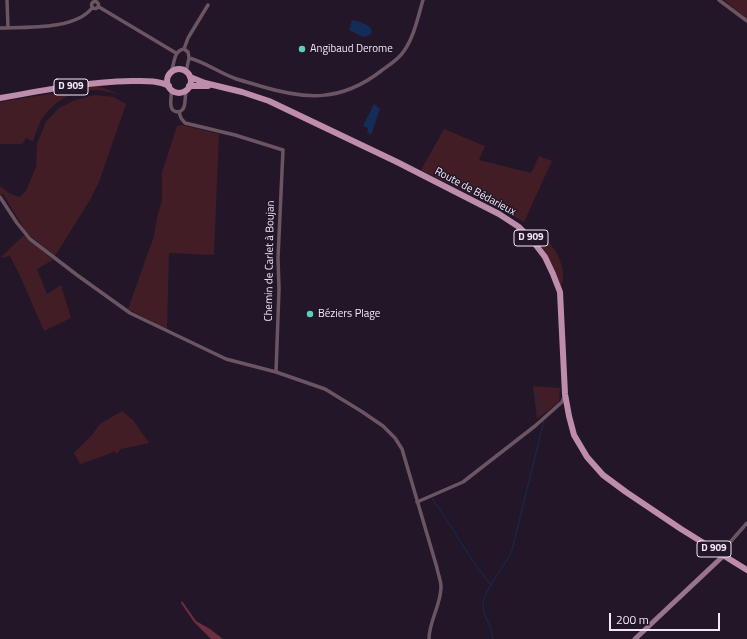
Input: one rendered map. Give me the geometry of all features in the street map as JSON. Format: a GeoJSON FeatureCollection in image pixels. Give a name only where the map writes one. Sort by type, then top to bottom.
{"type":"FeatureCollection","features":[{"type":"Feature","properties":{"kind":"main road"},"geometry":{"type":"LineString","coordinates":[[180,69],[188,74],[188,88],[180,92],[170,88],[170,74],[180,69]]}},
{"type":"Feature","properties":{"kind":"main road","name":"D 909"},"geometry":{"type":"LineString","coordinates":[[0,98],[105,82],[163,79],[170,74]]}},
{"type":"Feature","properties":{"kind":"main road","name":"Route de Bédarieux"},"geometry":{"type":"LineString","coordinates":[[188,74],[218,86],[242,92],[276,104],[499,214],[519,227],[532,240],[545,257],[554,274],[560,292],[565,394],[574,436],[587,457],[604,475],[626,492],[747,574]]}},
{"type":"Feature","properties":{"kind":"main road","name":"D 909"},"geometry":{"type":"LineString","coordinates":[[143,81],[158,82],[170,88]]}},
{"type":"Feature","properties":{"kind":"main road","name":"Route de Bédarieux"},"geometry":{"type":"LineString","coordinates":[[188,88],[218,86]]}},
{"type":"Feature","properties":{"kind":"main road","name":"Route de Bédarieux"},"geometry":{"type":"LineString","coordinates":[[722,556],[747,570]]}},
{"type":"Feature","properties":{"kind":"street"},"geometry":{"type":"LineString","coordinates":[[7,0],[8,28]]}},
{"type":"Feature","properties":{"kind":"street"},"geometry":{"type":"LineString","coordinates":[[189,58],[200,61],[234,78],[285,93],[308,96],[325,96],[338,93],[350,89],[375,76],[400,56],[410,39],[423,0]]}},
{"type":"Feature","properties":{"kind":"street"},"geometry":{"type":"LineString","coordinates":[[719,0],[747,22]]}},
{"type":"Feature","properties":{"kind":"street"},"geometry":{"type":"LineString","coordinates":[[92,8],[91,1],[98,2],[98,7]]}},
{"type":"Feature","properties":{"kind":"street"},"geometry":{"type":"LineString","coordinates":[[184,49],[188,38],[208,5]]}},
{"type":"Feature","properties":{"kind":"street"},"geometry":{"type":"LineString","coordinates":[[0,28],[67,23],[88,13],[92,8],[95,9],[98,7],[176,53]]}},
{"type":"Feature","properties":{"kind":"street"},"geometry":{"type":"LineString","coordinates":[[184,49],[188,52],[189,58],[188,74]]}},
{"type":"Feature","properties":{"kind":"street"},"geometry":{"type":"LineString","coordinates":[[170,74],[176,53],[179,50],[184,49]]}},
{"type":"Feature","properties":{"kind":"street"},"geometry":{"type":"LineString","coordinates":[[170,88],[171,108],[179,112],[184,107],[188,88]]}},
{"type":"Feature","properties":{"kind":"street","name":"Chemin de Carlet à Boujan"},"geometry":{"type":"LineString","coordinates":[[179,112],[185,123],[235,135],[283,150],[278,258],[279,289],[276,372]]}},
{"type":"Feature","properties":{"kind":"street"},"geometry":{"type":"LineString","coordinates":[[0,197],[17,223],[30,239],[76,275],[130,313],[226,359],[276,372],[325,389],[383,426],[395,438],[402,448],[441,586],[439,602],[431,623],[429,639]]}},
{"type":"Feature","properties":{"kind":"street"},"geometry":{"type":"LineString","coordinates":[[417,502],[463,482],[539,422],[562,402],[565,394]]}},
{"type":"Feature","properties":{"kind":"street"},"geometry":{"type":"LineString","coordinates":[[635,639],[722,556],[725,548],[747,523]]}},
{"type":"Feature","properties":{"kind":"shaded area"},"geometry":{"type":"Polygon","coordinates":[[[724,0],[747,0],[747,19],[724,0]]]}},
{"type":"Feature","properties":{"kind":"shaded area"},"geometry":{"type":"Polygon","coordinates":[[[98,86],[122,95],[98,90],[75,93],[61,100],[49,110],[41,121],[33,141],[26,138],[21,144],[0,144],[0,102],[98,86]]]}},
{"type":"Feature","properties":{"kind":"shaded area"},"geometry":{"type":"Polygon","coordinates":[[[94,95],[114,97],[126,104],[99,182],[90,200],[55,256],[26,232],[3,194],[0,195],[0,186],[9,193],[19,197],[26,191],[36,167],[37,143],[46,122],[59,108],[73,101],[94,95]]]}},
{"type":"Feature","properties":{"kind":"shaded area"},"geometry":{"type":"Polygon","coordinates":[[[182,125],[219,134],[214,255],[169,253],[167,329],[128,309],[154,236],[162,200],[162,172],[177,126],[182,125]]]}},
{"type":"Feature","properties":{"kind":"shaded area"},"geometry":{"type":"Polygon","coordinates":[[[444,129],[485,146],[479,160],[531,173],[539,156],[552,161],[524,222],[421,170],[444,129]]]}},
{"type":"Feature","properties":{"kind":"shaded area"},"geometry":{"type":"Polygon","coordinates":[[[527,230],[542,236],[549,242],[557,254],[563,274],[561,287],[555,270],[547,256],[527,230]]]}},
{"type":"Feature","properties":{"kind":"shaded area"},"geometry":{"type":"Polygon","coordinates":[[[24,235],[53,260],[37,269],[47,294],[61,285],[71,318],[44,331],[10,256],[0,258],[24,235]]]}},
{"type":"Feature","properties":{"kind":"shaded area"},"geometry":{"type":"Polygon","coordinates":[[[533,386],[560,388],[559,402],[537,419],[533,386]]]}},
{"type":"Feature","properties":{"kind":"shaded area"},"geometry":{"type":"Polygon","coordinates":[[[122,411],[133,420],[149,443],[121,449],[116,454],[115,451],[80,464],[74,453],[91,436],[100,424],[122,411]]]}},
{"type":"Feature","properties":{"kind":"shaded area"},"geometry":{"type":"Polygon","coordinates":[[[182,601],[196,621],[223,639],[211,639],[194,622],[181,603],[182,601]]]}},
{"type":"Feature","properties":{"kind":"water"},"geometry":{"type":"Polygon","coordinates":[[[352,20],[369,26],[372,32],[371,35],[363,37],[349,30],[352,20]]]}},
{"type":"Feature","properties":{"kind":"water"},"geometry":{"type":"Polygon","coordinates":[[[374,104],[380,109],[371,135],[367,132],[368,128],[363,126],[374,104]]]}},
{"type":"Feature","properties":{"kind":"waterway"},"geometry":{"type":"LineString","coordinates":[[534,390],[543,415]]}},
{"type":"Feature","properties":{"kind":"waterway"},"geometry":{"type":"LineString","coordinates":[[493,639],[483,606],[484,600],[486,593],[512,550],[544,421]]}},
{"type":"Feature","properties":{"kind":"waterway"},"geometry":{"type":"LineString","coordinates":[[432,498],[477,567],[491,585]]}},
{"type":"Feature","properties":{"kind":"place","name":"Angibaud Derome"},"geometry":{"type":"Point","coordinates":[302,49]}},
{"type":"Feature","properties":{"kind":"place","name":"Béziers Plage"},"geometry":{"type":"Point","coordinates":[310,314]}}]}
